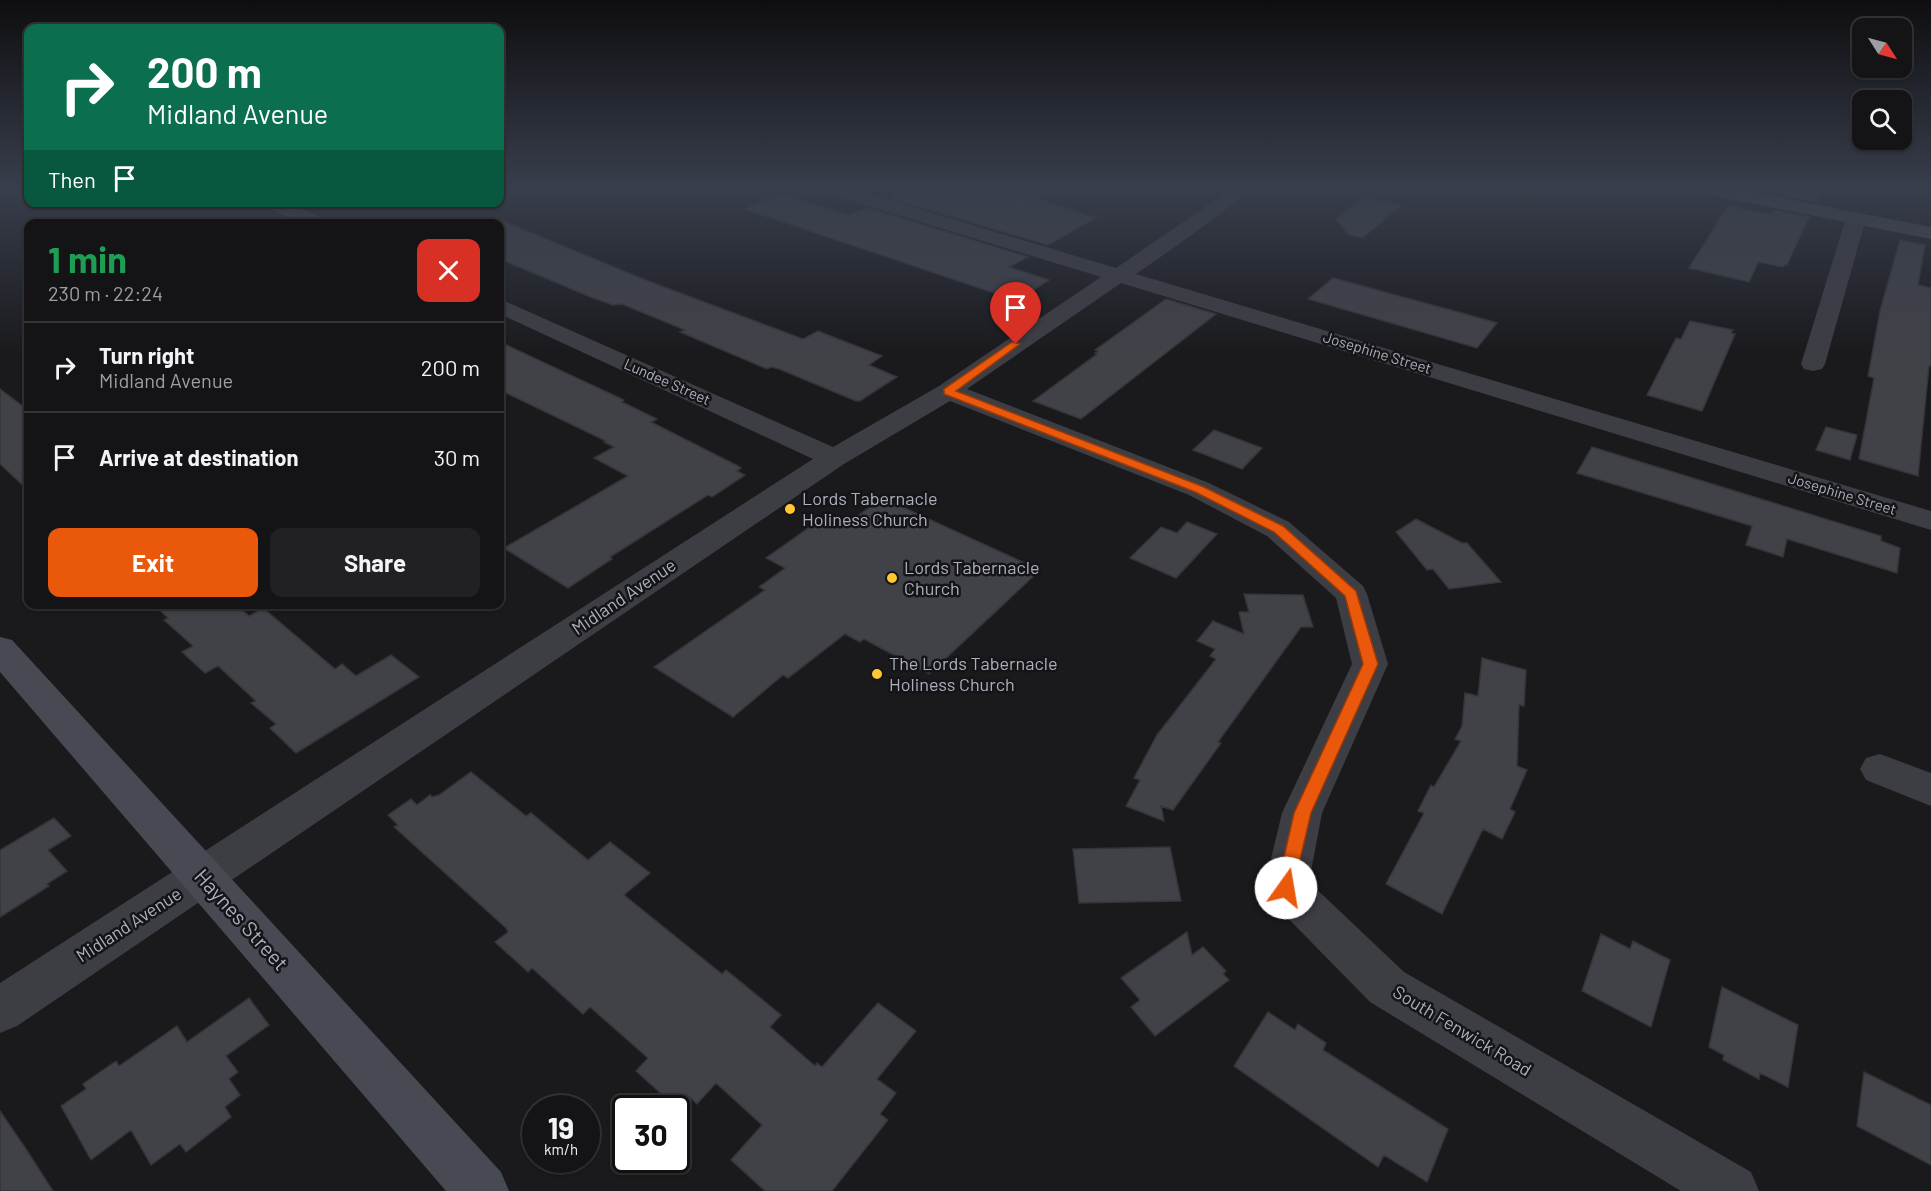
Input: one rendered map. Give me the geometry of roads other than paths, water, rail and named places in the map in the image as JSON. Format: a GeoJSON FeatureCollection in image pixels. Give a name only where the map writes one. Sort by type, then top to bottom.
{"type":"FeatureCollection","features":[{"type":"Feature","properties":{"kind":"street","name":"Josephine Street"},"geometry":{"type":"LineString","coordinates":[[1007,242],[1931,521]]}},
{"type":"Feature","properties":{"kind":"street","name":"Midland Avenue"},"geometry":{"type":"LineString","coordinates":[[0,1010],[834,458],[948,391],[1169,242]]}},
{"type":"Feature","properties":{"kind":"street"},"geometry":{"type":"LineString","coordinates":[[1813,364],[1849,242]]}},
{"type":"Feature","properties":{"kind":"street","name":"Lundee Street"},"geometry":{"type":"LineString","coordinates":[[504,308],[834,458]]}},
{"type":"Feature","properties":{"kind":"street","name":"South Fenwick Road"},"geometry":{"type":"LineString","coordinates":[[948,391],[1199,489],[1219,499],[1278,529],[1351,594],[1370,664],[1302,813],[1286,888],[1388,987],[1732,1191]]}},
{"type":"Feature","properties":{"kind":"street","name":"Haynes Street"},"geometry":{"type":"LineString","coordinates":[[0,650],[482,1191]]}},
{"type":"Feature","properties":{"kind":"street"},"geometry":{"type":"LineString","coordinates":[[1880,769],[1931,789]]}},
{"type":"Feature","properties":{"kind":"place","name":"Lords Tabernacle Holiness Church"},"geometry":{"type":"Point","coordinates":[790,509]}},
{"type":"Feature","properties":{"kind":"place","name":"Lords Tabernacle Church"},"geometry":{"type":"Point","coordinates":[892,578]}},
{"type":"Feature","properties":{"kind":"place","name":"The Lords Tabernacle Holiness Church"},"geometry":{"type":"Point","coordinates":[877,674]}}]}
